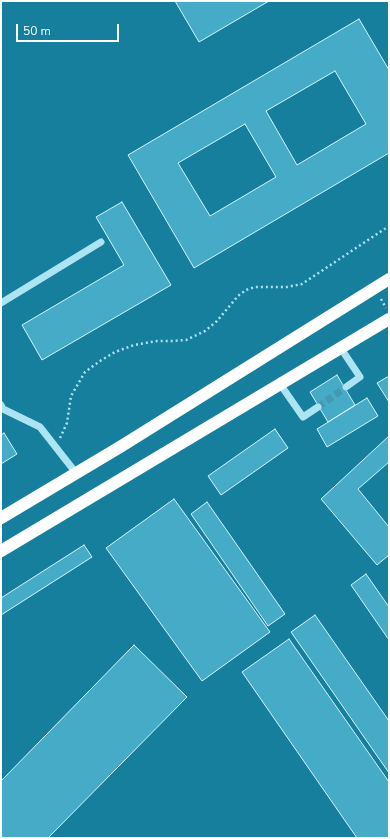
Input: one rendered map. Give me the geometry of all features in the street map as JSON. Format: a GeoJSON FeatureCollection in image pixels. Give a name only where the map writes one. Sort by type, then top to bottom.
{"type":"FeatureCollection","features":[{"type":"Feature","properties":{"kind":"highway"},"geometry":{"type":"LineString","coordinates":[[1,518],[120,447],[389,279]]}},
{"type":"Feature","properties":{"kind":"highway"},"geometry":{"type":"LineString","coordinates":[[1,551],[389,319]]}},
{"type":"Feature","properties":{"kind":"street"},"geometry":{"type":"LineString","coordinates":[[1,303],[101,242]]}},
{"type":"Feature","properties":{"kind":"street"},"geometry":{"type":"LineString","coordinates":[[340,347],[360,378],[346,387]]}},
{"type":"Feature","properties":{"kind":"street"},"geometry":{"type":"LineString","coordinates":[[280,384],[303,417],[318,407]]}},
{"type":"Feature","properties":{"kind":"street"},"geometry":{"type":"LineString","coordinates":[[1,405],[3,409],[40,427],[76,473]]}},
{"type":"Feature","properties":{"kind":"path"},"geometry":{"type":"LineString","coordinates":[[56,447],[67,423],[71,396],[86,372],[100,361],[115,352],[134,345],[157,341],[186,340],[205,331],[217,321],[238,296],[246,290],[255,287],[287,287],[302,284],[389,226]]}},
{"type":"Feature","properties":{"kind":"path"},"geometry":{"type":"LineString","coordinates":[[375,288],[389,314]]}},
{"type":"Feature","properties":{"kind":"building"},"geometry":{"type":"Polygon","coordinates":[[[175,1],[269,1],[199,42],[175,1]]]}},
{"type":"Feature","properties":{"kind":"building"},"geometry":{"type":"Polygon","coordinates":[[[359,19],[389,70],[389,153],[194,268],[128,155],[359,19]],[[335,71],[266,111],[297,165],[366,124],[335,71]],[[245,124],[178,163],[210,216],[276,177],[245,124]]]}},
{"type":"Feature","properties":{"kind":"building"},"geometry":{"type":"Polygon","coordinates":[[[122,202],[171,285],[42,360],[22,325],[124,265],[96,217],[122,202]]]}},
{"type":"Feature","properties":{"kind":"building"},"geometry":{"type":"Polygon","coordinates":[[[337,375],[355,405],[328,422],[310,392],[337,375]]]}},
{"type":"Feature","properties":{"kind":"building"},"geometry":{"type":"Polygon","coordinates":[[[389,376],[389,402],[377,383],[389,376]]]}},
{"type":"Feature","properties":{"kind":"building"},"geometry":{"type":"Polygon","coordinates":[[[367,398],[378,416],[327,447],[317,429],[367,398]]]}},
{"type":"Feature","properties":{"kind":"building"},"geometry":{"type":"Polygon","coordinates":[[[275,429],[288,448],[221,495],[208,476],[275,429]]]}},
{"type":"Feature","properties":{"kind":"building"},"geometry":{"type":"Polygon","coordinates":[[[4,433],[17,454],[1,464],[1,435],[4,433]]]}},
{"type":"Feature","properties":{"kind":"building"},"geometry":{"type":"Polygon","coordinates":[[[389,436],[389,462],[358,489],[389,527],[389,555],[377,565],[321,499],[389,436]]]}},
{"type":"Feature","properties":{"kind":"building"},"geometry":{"type":"Polygon","coordinates":[[[174,499],[270,632],[202,681],[106,548],[174,499]]]}},
{"type":"Feature","properties":{"kind":"building"},"geometry":{"type":"Polygon","coordinates":[[[207,502],[285,614],[268,626],[191,514],[207,502]]]}},
{"type":"Feature","properties":{"kind":"building"},"geometry":{"type":"Polygon","coordinates":[[[84,545],[92,557],[1,615],[1,598],[84,545]]]}},
{"type":"Feature","properties":{"kind":"building"},"geometry":{"type":"Polygon","coordinates":[[[366,574],[389,607],[389,640],[351,585],[366,574]]]}},
{"type":"Feature","properties":{"kind":"building"},"geometry":{"type":"Polygon","coordinates":[[[315,615],[389,721],[389,773],[291,632],[315,615]]]}},
{"type":"Feature","properties":{"kind":"building"},"geometry":{"type":"Polygon","coordinates":[[[289,639],[389,782],[389,838],[357,838],[242,672],[289,639]]]}},
{"type":"Feature","properties":{"kind":"building"},"geometry":{"type":"Polygon","coordinates":[[[134,645],[187,697],[48,838],[1,838],[1,781],[134,645]]]}},
{"type":"Feature","properties":{"kind":"tunnel"},"geometry":{"type":"LineString","coordinates":[[318,407],[346,387]]}}]}
